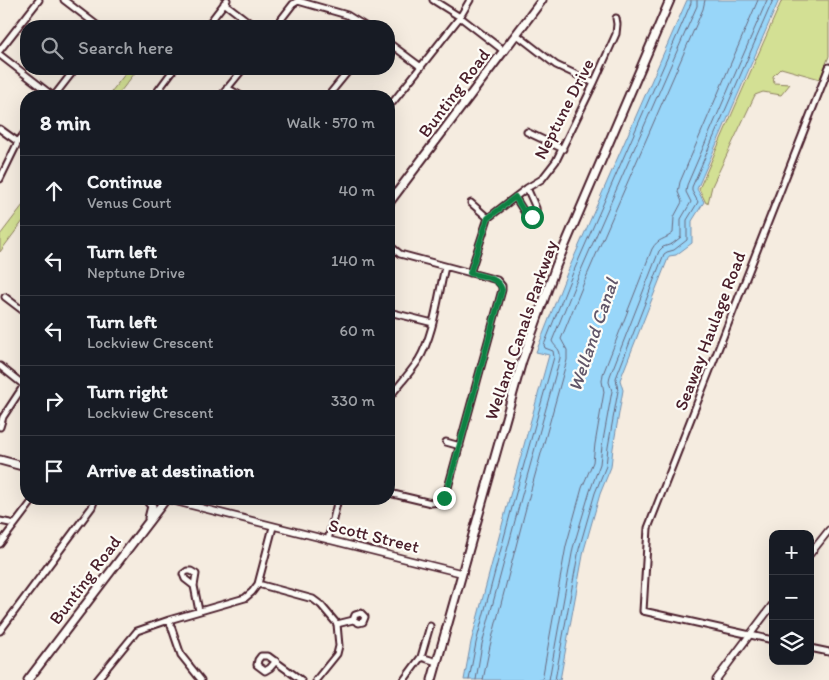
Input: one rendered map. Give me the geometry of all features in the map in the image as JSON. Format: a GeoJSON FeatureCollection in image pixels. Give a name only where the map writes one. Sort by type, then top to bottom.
{"type":"FeatureCollection","features":[{"type":"Feature","properties":{"kind":"main road","name":"Bunting Road"},"geometry":{"type":"LineString","coordinates":[[395,195],[542,0]]}},
{"type":"Feature","properties":{"kind":"main road","name":"Welland Canals Parkway"},"geometry":{"type":"LineString","coordinates":[[432,680],[522,361],[556,266],[670,0]]}},
{"type":"Feature","properties":{"kind":"main road"},"geometry":{"type":"LineString","coordinates":[[0,460],[20,465]]}},
{"type":"Feature","properties":{"kind":"main road"},"geometry":{"type":"LineString","coordinates":[[148,521],[151,505]]}},
{"type":"Feature","properties":{"kind":"main road","name":"Bunting Road"},"geometry":{"type":"LineString","coordinates":[[28,680],[160,505]]}},
{"type":"Feature","properties":{"kind":"street"},"geometry":{"type":"LineString","coordinates":[[23,20],[38,0]]}},
{"type":"Feature","properties":{"kind":"street"},"geometry":{"type":"LineString","coordinates":[[433,0],[460,17],[504,51]]}},
{"type":"Feature","properties":{"kind":"street"},"geometry":{"type":"LineString","coordinates":[[395,100],[460,17],[470,0]]}},
{"type":"Feature","properties":{"kind":"street"},"geometry":{"type":"LineString","coordinates":[[66,1],[90,20]]}},
{"type":"Feature","properties":{"kind":"street"},"geometry":{"type":"LineString","coordinates":[[280,20],[292,4],[298,1],[347,15],[355,20]]}},
{"type":"Feature","properties":{"kind":"street"},"geometry":{"type":"LineString","coordinates":[[212,20],[226,2],[247,20]]}},
{"type":"Feature","properties":{"kind":"street","name":"Neptune Drive"},"geometry":{"type":"LineString","coordinates":[[488,218],[542,179],[556,160],[563,149],[616,34],[616,18]]}},
{"type":"Feature","properties":{"kind":"street"},"geometry":{"type":"LineString","coordinates":[[0,50],[20,24]]}},
{"type":"Feature","properties":{"kind":"street"},"geometry":{"type":"LineString","coordinates":[[516,34],[556,65],[594,83]]}},
{"type":"Feature","properties":{"kind":"street"},"geometry":{"type":"LineString","coordinates":[[395,48],[421,67]]}},
{"type":"Feature","properties":{"kind":"street"},"geometry":{"type":"LineString","coordinates":[[0,55],[20,70]]}},
{"type":"Feature","properties":{"kind":"street","name":"Seaway Haulage Road"},"geometry":{"type":"LineString","coordinates":[[750,635],[644,610],[648,528],[829,67]]}},
{"type":"Feature","properties":{"kind":"street"},"geometry":{"type":"LineString","coordinates":[[26,75],[46,90]]}},
{"type":"Feature","properties":{"kind":"street"},"geometry":{"type":"LineString","coordinates":[[59,90],[70,75]]}},
{"type":"Feature","properties":{"kind":"street"},"geometry":{"type":"LineString","coordinates":[[158,90],[170,75]]}},
{"type":"Feature","properties":{"kind":"street"},"geometry":{"type":"LineString","coordinates":[[230,90],[227,88],[237,75]]}},
{"type":"Feature","properties":{"kind":"street"},"geometry":{"type":"LineString","coordinates":[[333,90],[346,75]]}},
{"type":"Feature","properties":{"kind":"street"},"geometry":{"type":"LineString","coordinates":[[0,128],[18,142]]}},
{"type":"Feature","properties":{"kind":"street"},"geometry":{"type":"LineString","coordinates":[[527,132],[563,149]]}},
{"type":"Feature","properties":{"kind":"street"},"geometry":{"type":"LineString","coordinates":[[0,179],[20,139]]}},
{"type":"Feature","properties":{"kind":"street"},"geometry":{"type":"LineString","coordinates":[[515,197],[528,218],[532,217],[537,211],[527,188]]}},
{"type":"Feature","properties":{"kind":"street"},"geometry":{"type":"LineString","coordinates":[[470,273],[488,218],[471,203]]}},
{"type":"Feature","properties":{"kind":"street"},"geometry":{"type":"LineString","coordinates":[[395,250],[400,254],[497,280],[502,286],[446,495],[437,503],[431,503],[395,494]]}},
{"type":"Feature","properties":{"kind":"street"},"geometry":{"type":"LineString","coordinates":[[395,390],[418,360],[426,345],[433,323],[445,267]]}},
{"type":"Feature","properties":{"kind":"street"},"geometry":{"type":"LineString","coordinates":[[5,297],[20,308]]}},
{"type":"Feature","properties":{"kind":"street"},"geometry":{"type":"LineString","coordinates":[[395,314],[433,323]]}},
{"type":"Feature","properties":{"kind":"street"},"geometry":{"type":"LineString","coordinates":[[0,366],[20,380]]}},
{"type":"Feature","properties":{"kind":"street"},"geometry":{"type":"LineString","coordinates":[[0,427],[3,417],[20,393]]}},
{"type":"Feature","properties":{"kind":"street"},"geometry":{"type":"LineString","coordinates":[[446,442],[460,446]]}},
{"type":"Feature","properties":{"kind":"street"},"geometry":{"type":"LineString","coordinates":[[0,544],[29,505]]}},
{"type":"Feature","properties":{"kind":"street"},"geometry":{"type":"LineString","coordinates":[[0,631],[93,505]]}},
{"type":"Feature","properties":{"kind":"street","name":"Scott Street"},"geometry":{"type":"LineString","coordinates":[[188,505],[461,573]]}},
{"type":"Feature","properties":{"kind":"street"},"geometry":{"type":"LineString","coordinates":[[328,540],[337,505]]}},
{"type":"Feature","properties":{"kind":"street"},"geometry":{"type":"LineString","coordinates":[[0,521],[15,524]]}},
{"type":"Feature","properties":{"kind":"street"},"geometry":{"type":"LineString","coordinates":[[106,680],[99,678],[137,631],[245,598],[252,592],[258,584],[273,527]]}},
{"type":"Feature","properties":{"kind":"street"},"geometry":{"type":"LineString","coordinates":[[814,549],[829,530]]}},
{"type":"Feature","properties":{"kind":"street"},"geometry":{"type":"LineString","coordinates":[[258,584],[313,600],[322,605],[337,624],[339,646],[337,654],[316,680]]}},
{"type":"Feature","properties":{"kind":"street"},"geometry":{"type":"LineString","coordinates":[[194,586],[199,611]]}},
{"type":"Feature","properties":{"kind":"street"},"geometry":{"type":"LineString","coordinates":[[716,680],[769,609]]}},
{"type":"Feature","properties":{"kind":"street"},"geometry":{"type":"LineString","coordinates":[[169,620],[181,655],[201,680]]}},
{"type":"Feature","properties":{"kind":"street"},"geometry":{"type":"LineString","coordinates":[[337,624],[353,620]]}},
{"type":"Feature","properties":{"kind":"street"},"geometry":{"type":"LineString","coordinates":[[404,680],[421,657],[430,626]]}},
{"type":"Feature","properties":{"kind":"street"},"geometry":{"type":"LineString","coordinates":[[750,635],[769,639]]}},
{"type":"Feature","properties":{"kind":"street"},"geometry":{"type":"LineString","coordinates":[[814,649],[829,652]]}},
{"type":"Feature","properties":{"kind":"street"},"geometry":{"type":"LineString","coordinates":[[421,657],[437,662]]}},
{"type":"Feature","properties":{"kind":"street"},"geometry":{"type":"LineString","coordinates":[[276,661],[302,680]]}},
{"type":"Feature","properties":{"kind":"green space"},"geometry":{"type":"Polygon","coordinates":[[[782,0],[829,0],[829,56],[820,79],[781,68],[773,76],[774,83],[790,84],[781,95],[763,92],[755,95],[712,186],[708,203],[706,203],[699,189],[782,0]]]}},
{"type":"Feature","properties":{"kind":"green space"},"geometry":{"type":"Polygon","coordinates":[[[124,75],[133,75],[122,90],[113,90],[124,75]]]}},
{"type":"Feature","properties":{"kind":"green space"},"geometry":{"type":"Polygon","coordinates":[[[20,209],[20,225],[0,252],[0,235],[20,209]]]}},
{"type":"Feature","properties":{"kind":"water","name":"Welland Canal"},"geometry":{"type":"Polygon","coordinates":[[[687,0],[779,0],[697,189],[704,202],[692,221],[692,243],[676,255],[669,256],[620,380],[623,390],[611,467],[600,494],[584,550],[560,680],[464,680],[471,642],[549,355],[536,352],[567,273],[687,0]]]}},
{"type":"Feature","properties":{"kind":"route"},"geometry":{"type":"LineString","coordinates":[[444,498],[502,290],[502,286],[497,280],[470,273],[488,218],[515,197],[528,218],[532,217]]}}]}
